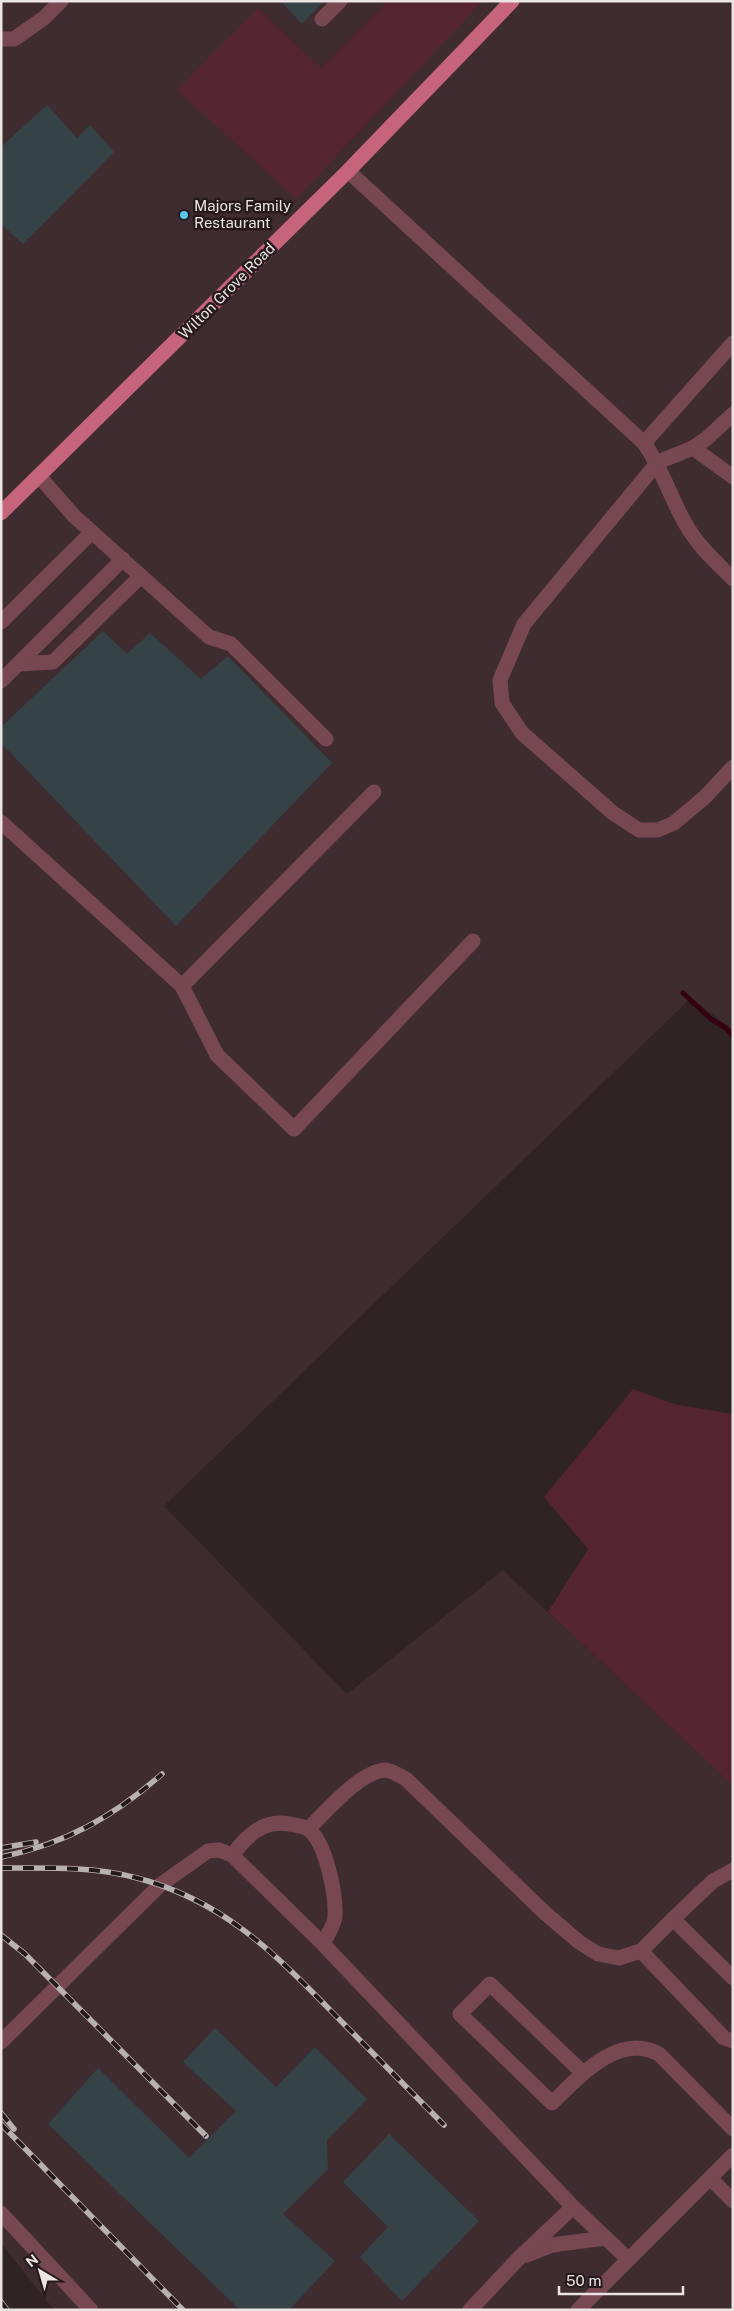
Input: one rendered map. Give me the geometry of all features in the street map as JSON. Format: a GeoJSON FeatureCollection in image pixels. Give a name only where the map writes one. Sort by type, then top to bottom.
{"type":"FeatureCollection","features":[{"type":"Feature","properties":{"kind":"main road","name":"Wilton Grove Road"},"geometry":{"type":"LineString","coordinates":[[1,512],[348,171],[512,1]]}},
{"type":"Feature","properties":{"kind":"street"},"geometry":{"type":"LineString","coordinates":[[1,39],[14,39],[44,18],[61,1]]}},
{"type":"Feature","properties":{"kind":"street"},"geometry":{"type":"LineString","coordinates":[[322,19],[340,1]]}},
{"type":"Feature","properties":{"kind":"street"},"geometry":{"type":"LineString","coordinates":[[348,171],[644,443],[658,462],[686,524],[702,548],[733,580]]}},
{"type":"Feature","properties":{"kind":"street"},"geometry":{"type":"LineString","coordinates":[[644,443],[733,343]]}},
{"type":"Feature","properties":{"kind":"street"},"geometry":{"type":"LineString","coordinates":[[733,414],[721,428],[693,448],[658,462],[524,624],[500,680],[502,703],[522,733],[613,813],[639,830],[658,830],[674,823],[705,797],[733,767]]}},
{"type":"Feature","properties":{"kind":"street"},"geometry":{"type":"LineString","coordinates":[[693,448],[733,478]]}},
{"type":"Feature","properties":{"kind":"street"},"geometry":{"type":"LineString","coordinates":[[38,476],[74,516],[209,637],[231,644],[326,739]]}},
{"type":"Feature","properties":{"kind":"street"},"geometry":{"type":"LineString","coordinates":[[1,622],[92,532]]}},
{"type":"Feature","properties":{"kind":"street"},"geometry":{"type":"LineString","coordinates":[[1,682],[123,559]]}},
{"type":"Feature","properties":{"kind":"street"},"geometry":{"type":"LineString","coordinates":[[18,664],[53,662],[141,576]]}},
{"type":"Feature","properties":{"kind":"street"},"geometry":{"type":"LineString","coordinates":[[182,986],[374,792]]}},
{"type":"Feature","properties":{"kind":"street"},"geometry":{"type":"LineString","coordinates":[[1,822],[182,986],[217,1055],[294,1129],[473,941]]}},
{"type":"Feature","properties":{"kind":"street"},"geometry":{"type":"LineString","coordinates":[[308,1829],[356,1784],[371,1773],[387,1770],[406,1779],[545,1913],[579,1942],[598,1954],[619,1958],[641,1951],[713,1881],[733,1870]]}},
{"type":"Feature","properties":{"kind":"street"},"geometry":{"type":"LineString","coordinates":[[232,1854],[254,1831],[266,1825],[281,1822],[308,1829],[318,1842],[334,1891],[335,1918],[324,1944]]}},
{"type":"Feature","properties":{"kind":"street"},"geometry":{"type":"LineString","coordinates":[[1,2042],[160,1885],[208,1851],[219,1850],[232,1854],[324,1944],[573,2206],[628,2259]]}},
{"type":"Feature","properties":{"kind":"street"},"geometry":{"type":"LineString","coordinates":[[673,1919],[733,1978]]}},
{"type":"Feature","properties":{"kind":"street"},"geometry":{"type":"LineString","coordinates":[[641,1951],[724,2038],[733,2041]]}},
{"type":"Feature","properties":{"kind":"street"},"geometry":{"type":"LineString","coordinates":[[583,2073],[490,1984],[460,2014],[552,2103],[583,2073],[621,2050],[635,2047],[649,2049],[659,2054],[733,2129]]}},
{"type":"Feature","properties":{"kind":"street"},"geometry":{"type":"LineString","coordinates":[[578,2310],[733,2156]]}},
{"type":"Feature","properties":{"kind":"street"},"geometry":{"type":"LineString","coordinates":[[710,2178],[733,2202]]}},
{"type":"Feature","properties":{"kind":"street"},"geometry":{"type":"LineString","coordinates":[[470,2310],[518,2258],[573,2206]]}},
{"type":"Feature","properties":{"kind":"street"},"geometry":{"type":"LineString","coordinates":[[1,2213],[91,2310]]}},
{"type":"Feature","properties":{"kind":"street"},"geometry":{"type":"LineString","coordinates":[[518,2258],[552,2246],[605,2238]]}},
{"type":"Feature","properties":{"kind":"shaded area"},"geometry":{"type":"Polygon","coordinates":[[[1,1],[733,1],[733,1030],[691,998],[164,1506],[347,1694],[503,1570],[733,1786],[733,2310],[54,2310],[1,2243],[1,1]]]}},
{"type":"Feature","properties":{"kind":"shaded area"},"geometry":{"type":"Polygon","coordinates":[[[388,1],[483,1],[296,199],[177,90],[258,8],[321,68],[388,1]]]}},
{"type":"Feature","properties":{"kind":"shaded area"},"geometry":{"type":"Polygon","coordinates":[[[633,1389],[674,1404],[733,1414],[733,1786],[548,1612],[588,1549],[544,1497],[633,1389]]]}},
{"type":"Feature","properties":{"kind":"building"},"geometry":{"type":"Polygon","coordinates":[[[281,1],[324,1],[302,24],[281,1]]]}},
{"type":"Feature","properties":{"kind":"building"},"geometry":{"type":"Polygon","coordinates":[[[47,105],[77,138],[90,125],[114,152],[23,244],[1,224],[1,147],[47,105]]]}},
{"type":"Feature","properties":{"kind":"building"},"geometry":{"type":"Polygon","coordinates":[[[103,631],[127,654],[150,633],[201,679],[228,656],[332,763],[176,926],[1,743],[1,727],[103,631]]]}},
{"type":"Feature","properties":{"kind":"building"},"geometry":{"type":"Polygon","coordinates":[[[215,2028],[276,2087],[315,2047],[367,2099],[327,2140],[328,2169],[283,2214],[335,2261],[289,2310],[240,2310],[48,2124],[98,2068],[189,2158],[236,2111],[183,2062],[215,2028]]]}},
{"type":"Feature","properties":{"kind":"building"},"geometry":{"type":"Polygon","coordinates":[[[389,2134],[479,2221],[402,2301],[360,2257],[388,2227],[343,2182],[389,2134]]]}},
{"type":"Feature","properties":{"kind":"waterway"},"geometry":{"type":"LineString","coordinates":[[683,993],[711,1019],[726,1028],[733,1036]]}},
{"type":"Feature","properties":{"kind":"railway"},"geometry":{"type":"LineString","coordinates":[[1,1857],[46,1845],[87,1827],[125,1803],[162,1774]]}},
{"type":"Feature","properties":{"kind":"railway"},"geometry":{"type":"LineString","coordinates":[[1,1848],[36,1842]]}},
{"type":"Feature","properties":{"kind":"railway"},"geometry":{"type":"LineString","coordinates":[[1,1868],[70,1868],[120,1874],[168,1888],[197,1901],[223,1916],[247,1933],[292,1972],[444,2125]]}},
{"type":"Feature","properties":{"kind":"railway"},"geometry":{"type":"LineString","coordinates":[[1,1935],[25,1954],[206,2136]]}},
{"type":"Feature","properties":{"kind":"railway"},"geometry":{"type":"LineString","coordinates":[[1,2113],[14,2129]]}},
{"type":"Feature","properties":{"kind":"railway"},"geometry":{"type":"LineString","coordinates":[[1,2124],[183,2310]]}},
{"type":"Feature","properties":{"kind":"railway"},"geometry":{"type":"LineString","coordinates":[[1,2302],[7,2310]]}},
{"type":"Feature","properties":{"kind":"place","name":"Majors Family Restaurant"},"geometry":{"type":"Point","coordinates":[184,215]}}]}
